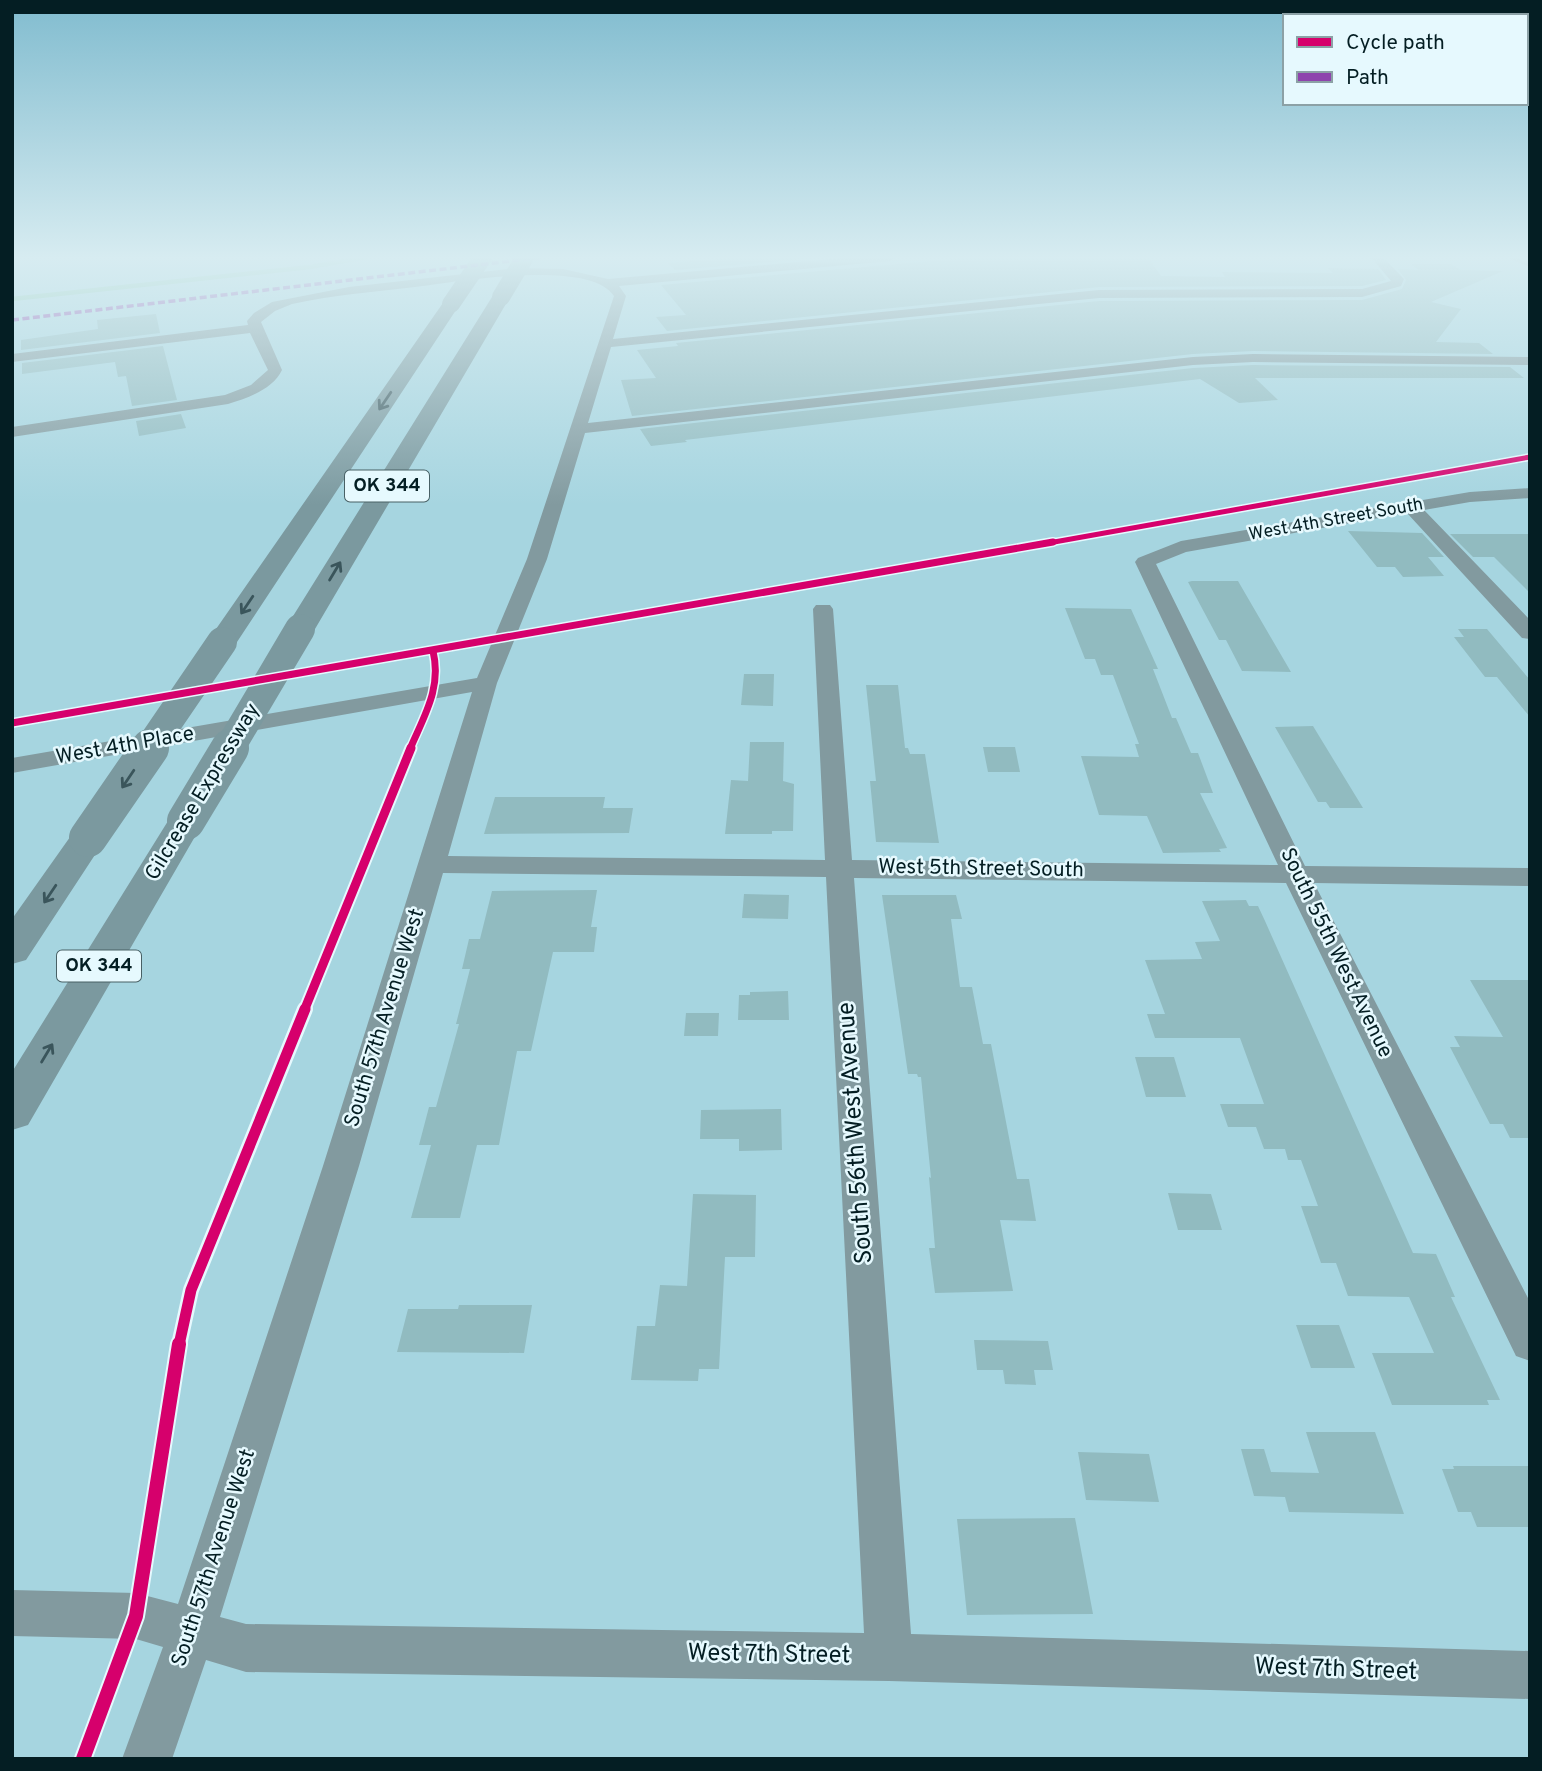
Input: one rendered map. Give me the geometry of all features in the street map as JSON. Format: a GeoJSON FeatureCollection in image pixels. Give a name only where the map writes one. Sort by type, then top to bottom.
{"type":"FeatureCollection","features":[{"type":"Feature","properties":{"kind":"highway","name":"OK 344"},"geometry":{"type":"LineString","coordinates":[[12,950],[427,340]]}},
{"type":"Feature","properties":{"kind":"highway","name":"Gilcrease Expressway"},"geometry":{"type":"LineString","coordinates":[[12,1112],[475,340]]}},
{"type":"Feature","properties":{"kind":"street"},"geometry":{"type":"LineString","coordinates":[[12,358],[161,340]]}},
{"type":"Feature","properties":{"kind":"street"},"geometry":{"type":"LineString","coordinates":[[12,432],[203,404],[256,388],[272,376],[275,370],[261,340]]}},
{"type":"Feature","properties":{"kind":"street","name":"South 57th Avenue West"},"geometry":{"type":"LineString","coordinates":[[147,1759],[192,1632],[341,1166],[486,683],[537,559],[605,340]]}},
{"type":"Feature","properties":{"kind":"street"},"geometry":{"type":"LineString","coordinates":[[603,344],[646,340]]}},
{"type":"Feature","properties":{"kind":"street"},"geometry":{"type":"LineString","coordinates":[[578,429],[1193,360],[1253,358],[1530,361]]}},
{"type":"Feature","properties":{"kind":"street","name":"West 4th Street South"},"geometry":{"type":"LineString","coordinates":[[1145,562],[1181,547],[1470,497],[1530,493]]}},
{"type":"Feature","properties":{"kind":"street"},"geometry":{"type":"LineString","coordinates":[[1412,508],[1530,633]]}},
{"type":"Feature","properties":{"kind":"street","name":"South 55th West Avenue"},"geometry":{"type":"LineString","coordinates":[[1145,562],[1296,875],[1530,1343]]}},
{"type":"Feature","properties":{"kind":"street","name":"South 56th West Avenue"},"geometry":{"type":"LineString","coordinates":[[823,609],[890,1657]]}},
{"type":"Feature","properties":{"kind":"street","name":"West 4th Place"},"geometry":{"type":"LineString","coordinates":[[12,766],[486,683]]}},
{"type":"Feature","properties":{"kind":"street","name":"West 5th Street South"},"geometry":{"type":"LineString","coordinates":[[431,864],[1530,877]]}},
{"type":"Feature","properties":{"kind":"street","name":"West 7th Street"},"geometry":{"type":"LineString","coordinates":[[12,1614],[136,1616],[246,1648],[890,1657],[1530,1675]]}},
{"type":"Feature","properties":{"kind":"building"},"geometry":{"type":"Polygon","coordinates":[[[21,340],[23,340],[106,340],[21,350],[21,340]]]}},
{"type":"Feature","properties":{"kind":"building"},"geometry":{"type":"Polygon","coordinates":[[[710,340],[1438,340],[1436,342],[1479,343],[1493,354],[1253,351],[1193,354],[632,416],[621,380],[656,378],[637,350],[678,346],[676,343],[710,340]]]}},
{"type":"Feature","properties":{"kind":"building"},"geometry":{"type":"Polygon","coordinates":[[[163,346],[177,400],[132,406],[126,376],[118,377],[115,362],[22,374],[22,363],[163,346]]]}},
{"type":"Feature","properties":{"kind":"building"},"geometry":{"type":"Polygon","coordinates":[[[1253,365],[1510,367],[1524,378],[1255,378],[1278,400],[1239,403],[1200,379],[651,446],[640,429],[1193,368],[1253,365]]]}},
{"type":"Feature","properties":{"kind":"building"},"geometry":{"type":"Polygon","coordinates":[[[181,414],[186,428],[139,436],[136,421],[181,414]]]}},
{"type":"Feature","properties":{"kind":"building"},"geometry":{"type":"Polygon","coordinates":[[[1348,531],[1422,533],[1444,557],[1428,557],[1444,576],[1403,577],[1395,567],[1377,567],[1348,531]]]}},
{"type":"Feature","properties":{"kind":"building"},"geometry":{"type":"Polygon","coordinates":[[[1450,534],[1530,534],[1530,593],[1494,557],[1473,557],[1450,534]]]}},
{"type":"Feature","properties":{"kind":"building"},"geometry":{"type":"Polygon","coordinates":[[[1238,581],[1291,672],[1242,671],[1226,640],[1219,640],[1188,582],[1238,581]]]}},
{"type":"Feature","properties":{"kind":"building"},"geometry":{"type":"Polygon","coordinates":[[[1065,608],[1131,609],[1158,669],[1153,669],[1172,718],[1176,718],[1191,753],[1198,753],[1213,793],[1200,793],[1227,848],[1219,849],[1221,852],[1163,853],[1147,816],[1099,815],[1081,756],[1139,757],[1135,744],[1139,744],[1113,675],[1101,675],[1095,659],[1085,659],[1065,608]]]}},
{"type":"Feature","properties":{"kind":"building"},"geometry":{"type":"Polygon","coordinates":[[[1458,629],[1487,629],[1530,680],[1530,717],[1497,677],[1485,677],[1454,637],[1464,637],[1458,629]]]}},
{"type":"Feature","properties":{"kind":"building"},"geometry":{"type":"Polygon","coordinates":[[[744,674],[774,674],[773,706],[741,705],[744,674]]]}},
{"type":"Feature","properties":{"kind":"building"},"geometry":{"type":"Polygon","coordinates":[[[866,685],[898,685],[905,748],[908,748],[910,754],[925,754],[939,843],[876,842],[870,781],[876,781],[866,685]]]}},
{"type":"Feature","properties":{"kind":"building"},"geometry":{"type":"Polygon","coordinates":[[[1313,726],[1363,808],[1330,808],[1326,802],[1318,802],[1275,727],[1313,726]]]}},
{"type":"Feature","properties":{"kind":"building"},"geometry":{"type":"Polygon","coordinates":[[[750,742],[784,742],[783,781],[794,784],[793,831],[725,834],[731,780],[748,781],[750,742]]]}},
{"type":"Feature","properties":{"kind":"building"},"geometry":{"type":"Polygon","coordinates":[[[983,747],[1015,747],[1020,772],[988,772],[983,747]]]}},
{"type":"Feature","properties":{"kind":"building"},"geometry":{"type":"Polygon","coordinates":[[[495,797],[605,797],[603,808],[633,808],[629,833],[484,834],[495,797]]]}},
{"type":"Feature","properties":{"kind":"building"},"geometry":{"type":"Polygon","coordinates":[[[597,890],[591,927],[597,927],[594,952],[553,952],[531,1051],[517,1051],[499,1145],[477,1145],[460,1218],[411,1218],[431,1145],[419,1145],[429,1107],[436,1107],[459,1024],[456,1024],[470,969],[462,969],[469,939],[480,939],[492,891],[597,890]]]}},
{"type":"Feature","properties":{"kind":"building"},"geometry":{"type":"Polygon","coordinates":[[[744,894],[789,895],[788,919],[742,918],[744,894]]]}},
{"type":"Feature","properties":{"kind":"building"},"geometry":{"type":"Polygon","coordinates":[[[882,895],[956,895],[962,919],[951,919],[960,987],[972,987],[983,1044],[991,1044],[1017,1179],[1029,1179],[1036,1221],[1000,1220],[1013,1291],[935,1293],[929,1248],[935,1248],[929,1177],[931,1178],[921,1077],[908,1074],[882,895]]]}},
{"type":"Feature","properties":{"kind":"building"},"geometry":{"type":"Polygon","coordinates":[[[1246,900],[1249,906],[1258,906],[1413,1253],[1436,1254],[1455,1297],[1451,1297],[1500,1400],[1487,1400],[1489,1405],[1392,1405],[1372,1353],[1434,1353],[1409,1297],[1348,1296],[1336,1263],[1321,1263],[1301,1206],[1318,1206],[1301,1160],[1288,1160],[1285,1149],[1264,1149],[1256,1127],[1228,1127],[1220,1104],[1264,1104],[1240,1038],[1155,1038],[1147,1014],[1165,1014],[1145,960],[1202,959],[1195,942],[1220,941],[1202,901],[1246,900]]]}},
{"type":"Feature","properties":{"kind":"building"},"geometry":{"type":"Polygon","coordinates":[[[1470,980],[1530,980],[1530,1138],[1510,1138],[1503,1124],[1490,1124],[1450,1047],[1460,1047],[1454,1036],[1503,1037],[1470,980]]]}},
{"type":"Feature","properties":{"kind":"building"},"geometry":{"type":"Polygon","coordinates":[[[788,991],[789,1020],[738,1020],[739,995],[788,991]]]}},
{"type":"Feature","properties":{"kind":"building"},"geometry":{"type":"Polygon","coordinates":[[[686,1013],[719,1013],[718,1036],[684,1036],[686,1013]]]}},
{"type":"Feature","properties":{"kind":"building"},"geometry":{"type":"Polygon","coordinates":[[[1135,1057],[1174,1057],[1186,1097],[1146,1097],[1135,1057]]]}},
{"type":"Feature","properties":{"kind":"building"},"geometry":{"type":"Polygon","coordinates":[[[781,1109],[782,1150],[739,1151],[739,1139],[700,1139],[701,1110],[781,1109]]]}},
{"type":"Feature","properties":{"kind":"building"},"geometry":{"type":"Polygon","coordinates":[[[1168,1193],[1211,1194],[1222,1230],[1178,1230],[1168,1193]]]}},
{"type":"Feature","properties":{"kind":"building"},"geometry":{"type":"Polygon","coordinates":[[[693,1194],[756,1195],[755,1257],[725,1257],[719,1369],[699,1369],[698,1381],[631,1380],[637,1326],[655,1326],[660,1285],[687,1286],[693,1194]]]}},
{"type":"Feature","properties":{"kind":"building"},"geometry":{"type":"Polygon","coordinates":[[[459,1305],[532,1305],[524,1353],[397,1352],[408,1309],[458,1309],[459,1305]]]}},
{"type":"Feature","properties":{"kind":"building"},"geometry":{"type":"Polygon","coordinates":[[[1296,1325],[1339,1325],[1355,1368],[1311,1368],[1296,1325]]]}},
{"type":"Feature","properties":{"kind":"building"},"geometry":{"type":"Polygon","coordinates":[[[974,1340],[1048,1341],[1053,1370],[1034,1370],[1036,1385],[1005,1384],[1003,1370],[977,1370],[974,1340]]]}},
{"type":"Feature","properties":{"kind":"building"},"geometry":{"type":"Polygon","coordinates":[[[1306,1432],[1375,1432],[1404,1514],[1289,1512],[1285,1497],[1254,1496],[1241,1449],[1264,1449],[1271,1472],[1319,1473],[1306,1432]]]}},
{"type":"Feature","properties":{"kind":"building"},"geometry":{"type":"Polygon","coordinates":[[[1078,1452],[1149,1454],[1159,1502],[1086,1500],[1078,1452]]]}},
{"type":"Feature","properties":{"kind":"building"},"geometry":{"type":"Polygon","coordinates":[[[1453,1466],[1530,1466],[1530,1527],[1477,1527],[1471,1512],[1458,1512],[1442,1469],[1454,1469],[1453,1466]]]}},
{"type":"Feature","properties":{"kind":"building"},"geometry":{"type":"Polygon","coordinates":[[[1075,1518],[1093,1614],[967,1615],[957,1519],[1075,1518]]]}},
{"type":"Feature","properties":{"kind":"cycle path"},"geometry":{"type":"LineString","coordinates":[[12,723],[1275,504],[1530,457]]}},
{"type":"Feature","properties":{"kind":"cycle path"},"geometry":{"type":"LineString","coordinates":[[83,1759],[136,1616],[181,1334],[191,1290],[433,693],[438,671],[433,651]]}}]}
